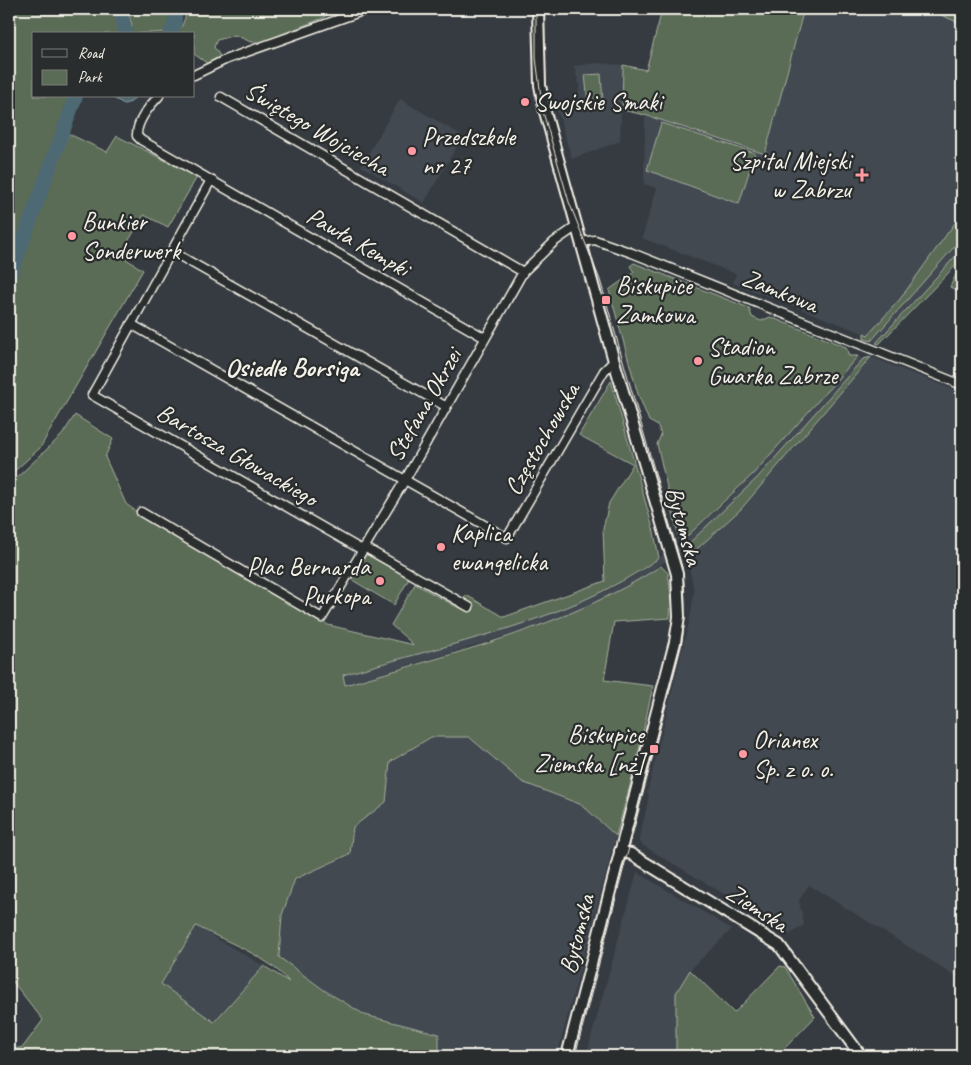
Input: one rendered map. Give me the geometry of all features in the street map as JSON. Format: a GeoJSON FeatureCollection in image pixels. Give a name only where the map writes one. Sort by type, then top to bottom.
{"type":"FeatureCollection","features":[{"type":"Feature","properties":{"kind":"street"},"geometry":{"type":"LineString","coordinates":[[195,75],[227,60],[368,9]]}},
{"type":"Feature","properties":{"kind":"street","name":"Bytomska"},"geometry":{"type":"LineString","coordinates":[[538,9],[538,58],[542,98],[614,361],[674,562],[679,598],[675,642],[567,1056]]}},
{"type":"Feature","properties":{"kind":"street","name":"Świętego Wojciecha"},"geometry":{"type":"LineString","coordinates":[[221,96],[523,272]]}},
{"type":"Feature","properties":{"kind":"street","name":"Pawła Kempki"},"geometry":{"type":"LineString","coordinates":[[158,98],[136,130],[137,136],[485,338]]}},
{"type":"Feature","properties":{"kind":"street"},"geometry":{"type":"LineString","coordinates":[[211,180],[131,324],[405,480]]}},
{"type":"Feature","properties":{"kind":"street","name":"Stefana Okrzei"},"geometry":{"type":"LineString","coordinates":[[141,512],[322,618],[405,480],[445,406],[523,272],[554,242],[577,226]]}},
{"type":"Feature","properties":{"kind":"street","name":"Zamkowa"},"geometry":{"type":"LineString","coordinates":[[581,242],[595,240],[632,253],[962,385]]}},
{"type":"Feature","properties":{"kind":"street"},"geometry":{"type":"LineString","coordinates":[[171,251],[445,406]]}},
{"type":"Feature","properties":{"kind":"street","name":"Bartosza Głowackiego"},"geometry":{"type":"LineString","coordinates":[[131,324],[92,395],[363,549]]}},
{"type":"Feature","properties":{"kind":"street","name":"Częstochowska"},"geometry":{"type":"LineString","coordinates":[[405,480],[507,538],[604,371],[614,361]]}},
{"type":"Feature","properties":{"kind":"street"},"geometry":{"type":"LineString","coordinates":[[363,549],[469,607]]}},
{"type":"Feature","properties":{"kind":"street","name":"Ziemska"},"geometry":{"type":"LineString","coordinates":[[620,851],[631,854],[779,945],[861,1056]]}},
{"type":"Feature","properties":{"kind":"shaded area","name":"Szpital Miejski w Zabrzu"},"geometry":{"type":"Polygon","coordinates":[[[805,9],[927,9],[962,24],[962,213],[901,297],[868,335],[733,283],[736,274],[642,238],[657,188],[644,184],[645,115],[765,154],[805,9]]]}},
{"type":"Feature","properties":{"kind":"shaded area"},"geometry":{"type":"Polygon","coordinates":[[[596,63],[623,65],[620,141],[572,159],[555,103],[579,103],[579,84],[574,66],[596,63]]]}},
{"type":"Feature","properties":{"kind":"shaded area","name":"Przedszkole nr 27"},"geometry":{"type":"Polygon","coordinates":[[[400,99],[463,136],[424,203],[361,166],[400,99]]]}},
{"type":"Feature","properties":{"kind":"shaded area"},"geometry":{"type":"Polygon","coordinates":[[[962,238],[962,249],[876,343],[871,341],[962,238]]]}},
{"type":"Feature","properties":{"kind":"shaded area"},"geometry":{"type":"Polygon","coordinates":[[[858,356],[863,359],[732,505],[682,549],[640,580],[607,598],[552,622],[345,685],[343,675],[549,613],[608,590],[635,575],[680,543],[728,500],[858,356]]]}},
{"type":"Feature","properties":{"kind":"shaded area"},"geometry":{"type":"Polygon","coordinates":[[[871,357],[962,393],[962,980],[809,885],[799,900],[804,925],[789,935],[776,925],[642,845],[639,840],[648,801],[649,794],[647,793],[691,614],[694,590],[687,558],[741,509],[871,357]]]}},
{"type":"Feature","properties":{"kind":"shaded area"},"geometry":{"type":"Polygon","coordinates":[[[431,737],[469,737],[522,782],[582,805],[616,836],[557,1056],[439,1056],[439,1034],[365,1015],[324,990],[279,956],[282,915],[295,879],[350,854],[353,827],[386,802],[390,763],[431,737]]]}},
{"type":"Feature","properties":{"kind":"shaded area"},"geometry":{"type":"Polygon","coordinates":[[[637,872],[732,929],[690,970],[676,993],[676,1056],[586,1056],[637,872]]]}},
{"type":"Feature","properties":{"kind":"shaded area"},"geometry":{"type":"Polygon","coordinates":[[[195,926],[264,966],[214,1022],[161,984],[195,926]]]}},
{"type":"Feature","properties":{"kind":"green space"},"geometry":{"type":"Polygon","coordinates":[[[9,9],[115,9],[117,23],[122,32],[32,32],[32,98],[71,98],[9,264],[9,9]]]}},
{"type":"Feature","properties":{"kind":"green space"},"geometry":{"type":"Polygon","coordinates":[[[127,9],[171,9],[173,15],[169,32],[130,32],[132,25],[127,9]]]}},
{"type":"Feature","properties":{"kind":"green space"},"geometry":{"type":"Polygon","coordinates":[[[185,9],[326,9],[328,14],[323,18],[262,42],[251,42],[235,35],[217,40],[214,47],[220,56],[208,64],[195,55],[195,32],[176,32],[182,26],[187,12],[185,9]]]}},
{"type":"Feature","properties":{"kind":"green space"},"geometry":{"type":"Polygon","coordinates":[[[660,9],[804,9],[765,154],[645,115],[622,110],[623,65],[646,70],[661,14],[660,9]]]}},
{"type":"Feature","properties":{"kind":"green space"},"geometry":{"type":"Polygon","coordinates":[[[927,9],[962,9],[962,24],[927,9]]]}},
{"type":"Feature","properties":{"kind":"green space"},"geometry":{"type":"Polygon","coordinates":[[[601,74],[603,102],[588,103],[585,75],[601,74]]]}},
{"type":"Feature","properties":{"kind":"green space"},"geometry":{"type":"Polygon","coordinates":[[[661,123],[755,153],[739,204],[647,170],[661,123]]]}},
{"type":"Feature","properties":{"kind":"green space"},"geometry":{"type":"Polygon","coordinates":[[[69,134],[107,152],[117,136],[197,177],[168,227],[144,215],[120,255],[143,270],[40,448],[9,476],[9,289],[69,134]]]}},
{"type":"Feature","properties":{"kind":"green space"},"geometry":{"type":"Polygon","coordinates":[[[962,213],[962,238],[871,341],[864,339],[864,333],[868,335],[900,299],[962,213]]]}},
{"type":"Feature","properties":{"kind":"green space"},"geometry":{"type":"Polygon","coordinates":[[[962,249],[962,259],[879,344],[876,343],[962,249]]]}},
{"type":"Feature","properties":{"kind":"green space"},"geometry":{"type":"Polygon","coordinates":[[[634,263],[749,308],[752,317],[761,321],[770,317],[846,347],[849,356],[858,356],[754,473],[680,543],[657,444],[661,435],[658,426],[649,421],[638,394],[609,290],[634,272],[630,266],[634,263]]]}},
{"type":"Feature","properties":{"kind":"green space"},"geometry":{"type":"Polygon","coordinates":[[[959,268],[962,270],[962,288],[960,293],[950,287],[959,268]]]}},
{"type":"Feature","properties":{"kind":"green space"},"geometry":{"type":"Polygon","coordinates":[[[871,357],[741,509],[687,558],[683,549],[758,477],[863,359],[871,357]]]}},
{"type":"Feature","properties":{"kind":"green space"},"geometry":{"type":"Polygon","coordinates":[[[611,381],[654,532],[659,558],[623,580],[586,599],[547,615],[506,629],[343,675],[345,685],[508,637],[586,606],[624,588],[661,566],[668,573],[671,595],[670,618],[614,622],[604,680],[653,686],[636,764],[616,836],[582,805],[522,782],[469,737],[431,737],[390,762],[386,802],[353,827],[350,854],[295,879],[282,915],[279,957],[324,990],[365,1015],[439,1034],[439,1056],[9,1056],[9,1050],[23,1047],[43,1020],[9,977],[9,485],[62,435],[75,415],[113,439],[105,457],[126,504],[141,515],[328,625],[414,645],[391,625],[415,584],[459,608],[466,595],[504,617],[605,581],[603,529],[609,503],[633,464],[579,435],[611,381]],[[196,926],[161,984],[214,1022],[264,966],[289,982],[280,972],[258,957],[196,926]]]}},
{"type":"Feature","properties":{"kind":"green space","name":"Plac Bernarda Purkopa"},"geometry":{"type":"Polygon","coordinates":[[[366,554],[410,577],[394,605],[349,578],[363,555],[366,554]]]}},
{"type":"Feature","properties":{"kind":"green space"},"geometry":{"type":"Polygon","coordinates":[[[780,966],[785,967],[815,1017],[777,1056],[676,1056],[676,993],[690,970],[734,1013],[780,966]]]}},
{"type":"Feature","properties":{"kind":"water"},"geometry":{"type":"Polygon","coordinates":[[[114,98],[134,98],[131,102],[124,104],[114,98]]]}},
{"type":"Feature","properties":{"kind":"waterway"},"geometry":{"type":"LineString","coordinates":[[120,9],[126,32]]}},
{"type":"Feature","properties":{"kind":"waterway"},"geometry":{"type":"LineString","coordinates":[[171,32],[175,23],[175,9]]}},
{"type":"Feature","properties":{"kind":"waterway"},"geometry":{"type":"LineString","coordinates":[[9,279],[75,98]]}},
{"type":"Feature","properties":{"kind":"tram line"},"geometry":{"type":"LineString","coordinates":[[536,9],[536,58],[543,112],[569,202],[600,280],[682,567],[685,597],[685,617],[681,647],[575,1056]]}},
{"type":"Feature","properties":{"kind":"place","name":"Swojskie Smaki"},"geometry":{"type":"Point","coordinates":[525,102]}},
{"type":"Feature","properties":{"kind":"place","name":"Przedszkole nr 27"},"geometry":{"type":"Point","coordinates":[412,151]}},
{"type":"Feature","properties":{"kind":"place","name":"Szpital Miejski w Zabrzu"},"geometry":{"type":"Point","coordinates":[862,175]}},
{"type":"Feature","properties":{"kind":"place","name":"Bunkier Sonderwerk"},"geometry":{"type":"Point","coordinates":[72,236]}},
{"type":"Feature","properties":{"kind":"place","name":"Biskupice Zamkowa"},"geometry":{"type":"Point","coordinates":[606,300]}},
{"type":"Feature","properties":{"kind":"place","name":"Stadion Gwarka Zabrze"},"geometry":{"type":"Point","coordinates":[698,361]}},
{"type":"Feature","properties":{"kind":"place","name":"Kaplica ewangelicka"},"geometry":{"type":"Point","coordinates":[441,547]}},
{"type":"Feature","properties":{"kind":"place","name":"Plac Bernarda Purkopa"},"geometry":{"type":"Point","coordinates":[380,581]}},
{"type":"Feature","properties":{"kind":"place","name":"Biskupice Ziemska [nż]"},"geometry":{"type":"Point","coordinates":[654,749]}},
{"type":"Feature","properties":{"kind":"place","name":"Orianex Sp. z o. o."},"geometry":{"type":"Point","coordinates":[743,754]}},
{"type":"Feature","properties":{"kind":"district","name":"Osiedle Borsiga"},"geometry":{"type":"Point","coordinates":[292,367]}}]}
